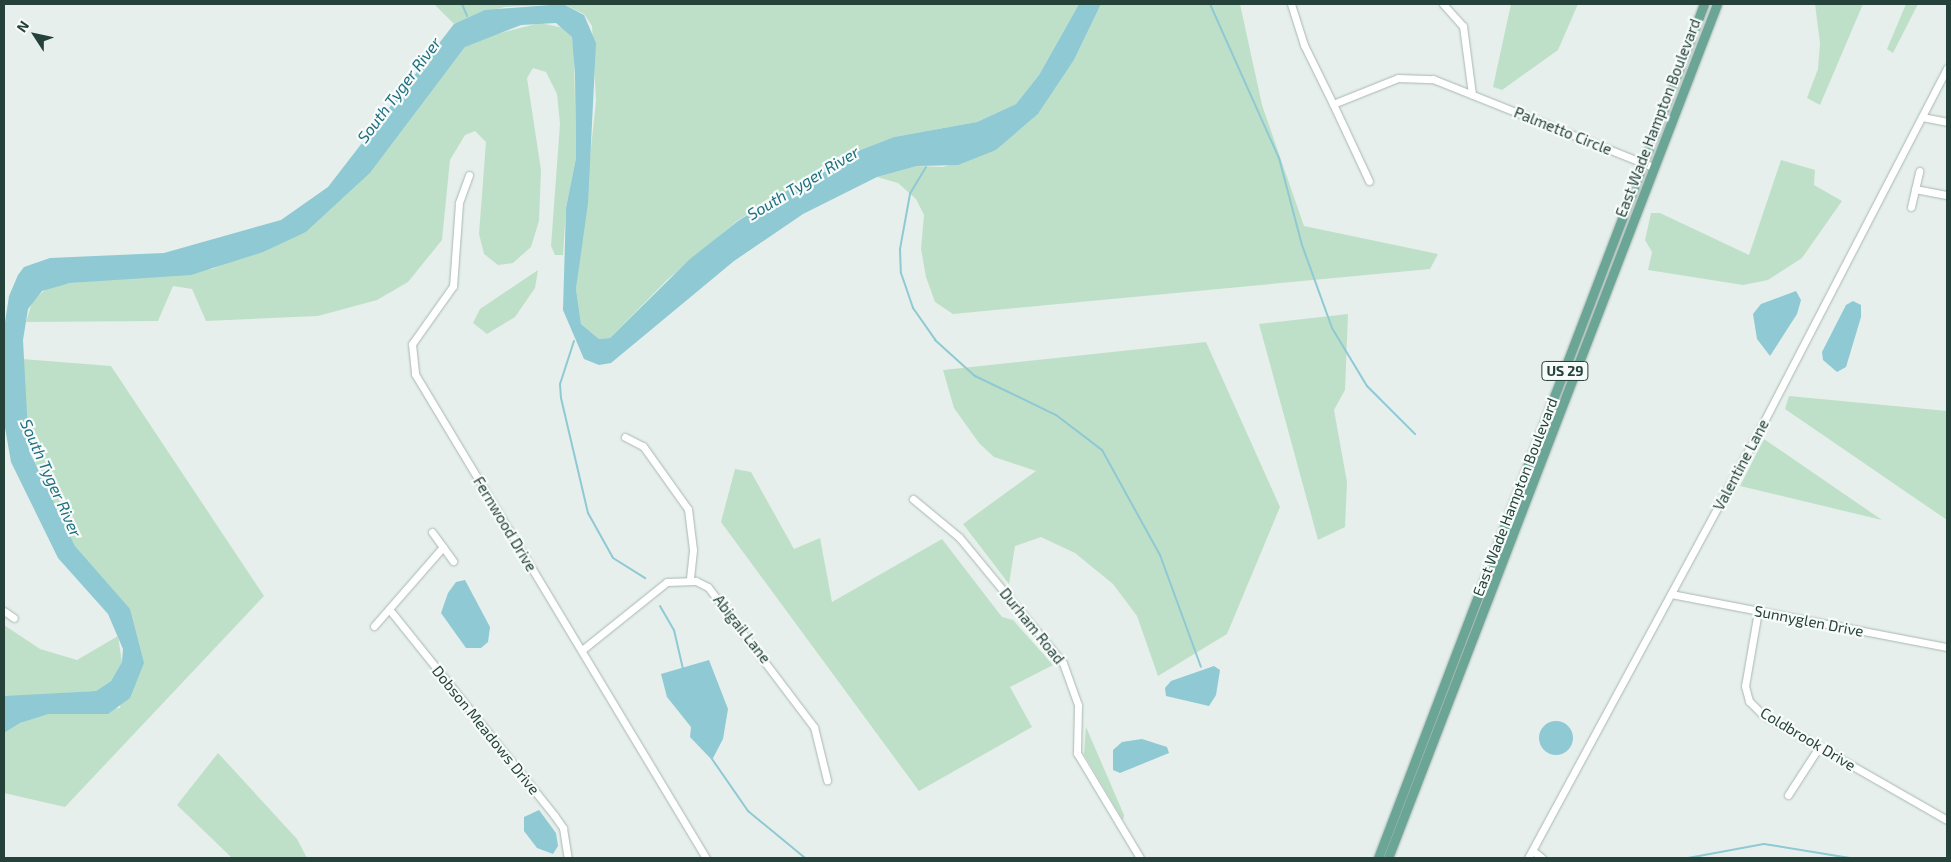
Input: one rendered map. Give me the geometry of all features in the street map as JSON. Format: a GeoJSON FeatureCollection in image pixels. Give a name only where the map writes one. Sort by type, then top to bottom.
{"type":"FeatureCollection","features":[{"type":"Feature","properties":{"kind":"main road","name":"East Wade Hampton Boulevard"},"geometry":{"type":"LineString","coordinates":[[1378,858],[1704,4]]}},
{"type":"Feature","properties":{"kind":"main road","name":"East Wade Hampton Boulevard"},"geometry":{"type":"LineString","coordinates":[[1388,858],[1412,802],[1488,605],[1717,4]]}},
{"type":"Feature","properties":{"kind":"main road"},"geometry":{"type":"LineString","coordinates":[[1675,79],[1686,83]]}},
{"type":"Feature","properties":{"kind":"main road"},"geometry":{"type":"LineString","coordinates":[[1655,130],[1666,135]]}},
{"type":"Feature","properties":{"kind":"main road"},"geometry":{"type":"LineString","coordinates":[[1476,601],[1488,605]]}},
{"type":"Feature","properties":{"kind":"main road"},"geometry":{"type":"LineString","coordinates":[[1432,718],[1443,721]]}},
{"type":"Feature","properties":{"kind":"main road"},"geometry":{"type":"LineString","coordinates":[[1401,797],[1412,802]]}},
{"type":"Feature","properties":{"kind":"street"},"geometry":{"type":"LineString","coordinates":[[1291,4],[1304,45],[1368,181]]}},
{"type":"Feature","properties":{"kind":"street"},"geometry":{"type":"LineString","coordinates":[[1443,4],[1463,26],[1472,94]]}},
{"type":"Feature","properties":{"kind":"street","name":"Valentine Lane"},"geometry":{"type":"LineString","coordinates":[[1528,858],[1671,594],[1947,68]]}},
{"type":"Feature","properties":{"kind":"street","name":"Palmetto Circle"},"geometry":{"type":"LineString","coordinates":[[1333,104],[1410,76],[1433,79],[1654,166]]}},
{"type":"Feature","properties":{"kind":"street"},"geometry":{"type":"LineString","coordinates":[[1922,117],[1947,122]]}},
{"type":"Feature","properties":{"kind":"street"},"geometry":{"type":"LineString","coordinates":[[1911,207],[1919,171]]}},
{"type":"Feature","properties":{"kind":"street","name":"Fernwood Drive"},"geometry":{"type":"LineString","coordinates":[[469,175],[457,219],[453,286],[412,344],[412,364],[706,858]]}},
{"type":"Feature","properties":{"kind":"street"},"geometry":{"type":"LineString","coordinates":[[1915,189],[1947,195]]}},
{"type":"Feature","properties":{"kind":"street"},"geometry":{"type":"LineString","coordinates":[[582,650],[667,582],[690,580],[692,550],[688,509],[643,446],[625,437]]}},
{"type":"Feature","properties":{"kind":"street","name":"Durham Road"},"geometry":{"type":"LineString","coordinates":[[913,499],[964,543],[1063,663],[1078,705],[1077,753],[1140,858]]}},
{"type":"Feature","properties":{"kind":"street"},"geometry":{"type":"LineString","coordinates":[[432,532],[452,561]]}},
{"type":"Feature","properties":{"kind":"street"},"geometry":{"type":"LineString","coordinates":[[374,626],[443,547]]}},
{"type":"Feature","properties":{"kind":"street","name":"Abigail Lane"},"geometry":{"type":"LineString","coordinates":[[690,580],[719,596],[804,712],[814,727],[827,780]]}},
{"type":"Feature","properties":{"kind":"street","name":"Sunnyglen Drive"},"geometry":{"type":"LineString","coordinates":[[1671,594],[1947,647]]}},
{"type":"Feature","properties":{"kind":"street","name":"Dobson Meadows Drive"},"geometry":{"type":"LineString","coordinates":[[389,608],[554,816],[565,834],[568,858]]}},
{"type":"Feature","properties":{"kind":"street"},"geometry":{"type":"LineString","coordinates":[[4,611],[14,618]]}},
{"type":"Feature","properties":{"kind":"street","name":"Coldbrook Drive"},"geometry":{"type":"LineString","coordinates":[[1758,611],[1745,686],[1749,701],[1762,714],[1947,820]]}},
{"type":"Feature","properties":{"kind":"street"},"geometry":{"type":"LineString","coordinates":[[1788,795],[1819,747]]}},
{"type":"Feature","properties":{"kind":"street"},"geometry":{"type":"LineString","coordinates":[[1533,851],[1542,858]]}},
{"type":"Feature","properties":{"kind":"green space"},"geometry":{"type":"Polygon","coordinates":[[[434,4],[563,4],[504,7],[454,24],[434,4]]]}},
{"type":"Feature","properties":{"kind":"green space"},"geometry":{"type":"Polygon","coordinates":[[[563,4],[1079,4],[1039,75],[1016,104],[977,122],[894,137],[832,161],[737,221],[667,280],[610,338],[599,339],[581,324],[576,289],[596,101],[592,26],[584,14],[563,4]]]}},
{"type":"Feature","properties":{"kind":"green space"},"geometry":{"type":"Polygon","coordinates":[[[1101,4],[1240,4],[1262,105],[1304,226],[1438,254],[1430,269],[953,314],[935,302],[926,277],[921,249],[924,215],[916,199],[898,183],[877,177],[917,166],[943,167],[996,150],[1038,114],[1074,60],[1101,4]]]}},
{"type":"Feature","properties":{"kind":"green space"},"geometry":{"type":"Polygon","coordinates":[[[1511,4],[1578,4],[1558,50],[1502,90],[1493,87],[1511,4]]]}},
{"type":"Feature","properties":{"kind":"green space"},"geometry":{"type":"Polygon","coordinates":[[[1815,4],[1863,4],[1820,105],[1807,98],[1818,69],[1820,43],[1815,4]]]}},
{"type":"Feature","properties":{"kind":"green space"},"geometry":{"type":"Polygon","coordinates":[[[1906,4],[1918,4],[1893,53],[1887,49],[1906,4]]]}},
{"type":"Feature","properties":{"kind":"green space"},"geometry":{"type":"Polygon","coordinates":[[[540,23],[564,28],[572,37],[574,51],[576,158],[566,208],[563,255],[555,255],[551,246],[560,124],[557,94],[546,72],[533,68],[527,78],[541,170],[539,221],[531,247],[513,263],[498,265],[484,254],[479,234],[486,142],[475,131],[465,135],[450,160],[442,240],[408,282],[377,300],[318,316],[206,321],[192,289],[173,286],[158,321],[26,322],[33,299],[52,285],[212,269],[306,232],[370,173],[465,47],[480,38],[540,23]]]}},
{"type":"Feature","properties":{"kind":"green space"},"geometry":{"type":"Polygon","coordinates":[[[1781,160],[1815,170],[1814,185],[1842,201],[1802,258],[1768,280],[1743,285],[1648,270],[1652,252],[1645,240],[1651,213],[1660,213],[1749,255],[1781,160]]]}},
{"type":"Feature","properties":{"kind":"green space"},"geometry":{"type":"Polygon","coordinates":[[[538,270],[535,288],[515,317],[487,334],[473,323],[480,309],[538,270]]]}},
{"type":"Feature","properties":{"kind":"green space"},"geometry":{"type":"Polygon","coordinates":[[[1348,314],[1345,390],[1334,410],[1347,482],[1345,527],[1318,540],[1259,324],[1348,314]]]}},
{"type":"Feature","properties":{"kind":"green space"},"geometry":{"type":"Polygon","coordinates":[[[1206,342],[1280,507],[1227,634],[1158,676],[1137,616],[1113,584],[1075,553],[1041,537],[1015,546],[1009,584],[963,524],[1036,471],[994,457],[979,443],[954,408],[943,370],[1206,342]]]}},
{"type":"Feature","properties":{"kind":"green space"},"geometry":{"type":"Polygon","coordinates":[[[22,359],[111,366],[264,596],[65,807],[4,793],[4,733],[20,723],[49,714],[120,708],[130,610],[75,546],[35,466],[24,429],[22,359]]]}},
{"type":"Feature","properties":{"kind":"green space"},"geometry":{"type":"Polygon","coordinates":[[[1789,396],[1947,411],[1947,520],[1785,409],[1789,396]]]}},
{"type":"Feature","properties":{"kind":"green space"},"geometry":{"type":"Polygon","coordinates":[[[1764,439],[1882,520],[1740,486],[1764,439]]]}},
{"type":"Feature","properties":{"kind":"green space"},"geometry":{"type":"Polygon","coordinates":[[[735,469],[751,472],[794,549],[820,538],[832,602],[942,539],[1002,617],[1013,620],[1053,665],[1010,687],[1032,727],[919,791],[721,522],[735,469]]]}},
{"type":"Feature","properties":{"kind":"green space"},"geometry":{"type":"Polygon","coordinates":[[[4,625],[40,649],[77,660],[118,636],[122,662],[111,681],[96,691],[4,697],[4,625]]]}},
{"type":"Feature","properties":{"kind":"green space"},"geometry":{"type":"Polygon","coordinates":[[[1086,727],[1124,815],[1123,820],[1084,754],[1086,727]]]}},
{"type":"Feature","properties":{"kind":"green space"},"geometry":{"type":"Polygon","coordinates":[[[218,753],[297,839],[307,858],[232,858],[177,805],[218,753]]]}},
{"type":"Feature","properties":{"kind":"water","name":"South Tyger River"},"geometry":{"type":"Polygon","coordinates":[[[563,4],[584,15],[596,43],[588,203],[576,289],[581,324],[599,339],[610,338],[690,259],[738,221],[832,161],[894,137],[977,122],[1016,104],[1039,75],[1079,4],[1101,4],[1074,60],[1038,114],[996,150],[958,165],[917,166],[877,177],[803,214],[734,261],[611,363],[599,365],[584,359],[563,310],[566,208],[576,158],[575,74],[572,37],[556,23],[521,25],[465,47],[370,173],[306,232],[263,252],[191,275],[70,283],[42,291],[28,309],[23,340],[29,451],[75,546],[130,609],[144,663],[130,698],[108,714],[49,714],[20,723],[4,733],[5,696],[96,691],[111,681],[122,662],[123,649],[108,614],[58,558],[11,462],[4,422],[4,329],[9,296],[18,275],[24,267],[50,258],[164,253],[281,220],[328,187],[454,24],[485,10],[563,4]]]}},
{"type":"Feature","properties":{"kind":"water"},"geometry":{"type":"Polygon","coordinates":[[[1796,291],[1801,300],[1797,314],[1770,356],[1757,339],[1753,314],[1761,304],[1796,291]]]}},
{"type":"Feature","properties":{"kind":"water"},"geometry":{"type":"Polygon","coordinates":[[[1853,301],[1861,305],[1861,317],[1846,367],[1837,372],[1823,360],[1822,352],[1846,305],[1853,301]]]}},
{"type":"Feature","properties":{"kind":"water"},"geometry":{"type":"Polygon","coordinates":[[[465,580],[490,627],[488,642],[481,648],[466,648],[441,613],[448,593],[456,582],[465,580]]]}},
{"type":"Feature","properties":{"kind":"water"},"geometry":{"type":"Polygon","coordinates":[[[709,660],[728,709],[723,739],[712,760],[690,737],[691,727],[667,697],[661,674],[709,660]]]}},
{"type":"Feature","properties":{"kind":"water"},"geometry":{"type":"Polygon","coordinates":[[[1214,666],[1220,670],[1216,695],[1209,706],[1166,696],[1165,688],[1171,681],[1214,666]]]}},
{"type":"Feature","properties":{"kind":"water"},"geometry":{"type":"Polygon","coordinates":[[[1556,721],[1568,726],[1573,738],[1568,750],[1556,755],[1544,750],[1539,738],[1544,726],[1556,721]]]}},
{"type":"Feature","properties":{"kind":"water"},"geometry":{"type":"Polygon","coordinates":[[[1142,739],[1167,747],[1169,753],[1120,773],[1113,770],[1113,750],[1122,742],[1142,739]]]}},
{"type":"Feature","properties":{"kind":"water"},"geometry":{"type":"Polygon","coordinates":[[[539,810],[556,833],[558,846],[553,854],[537,848],[524,831],[524,817],[539,810]]]}},
{"type":"Feature","properties":{"kind":"waterway"},"geometry":{"type":"LineString","coordinates":[[462,4],[467,16]]}},
{"type":"Feature","properties":{"kind":"waterway"},"geometry":{"type":"LineString","coordinates":[[1210,4],[1279,158],[1302,245],[1332,328],[1367,386],[1415,434]]}},
{"type":"Feature","properties":{"kind":"waterway"},"geometry":{"type":"LineString","coordinates":[[926,167],[910,194],[900,249],[901,273],[913,308],[935,340],[975,376],[1056,415],[1102,450],[1160,555],[1201,667]]}},
{"type":"Feature","properties":{"kind":"waterway"},"geometry":{"type":"LineString","coordinates":[[574,341],[560,384],[561,398],[588,513],[613,558],[645,578]]}},
{"type":"Feature","properties":{"kind":"waterway"},"geometry":{"type":"LineString","coordinates":[[660,606],[674,630],[683,669]]}},
{"type":"Feature","properties":{"kind":"waterway"},"geometry":{"type":"LineString","coordinates":[[712,759],[748,811],[805,858]]}},
{"type":"Feature","properties":{"kind":"waterway"},"geometry":{"type":"LineString","coordinates":[[1688,858],[1764,844],[1850,858]]}}]}
